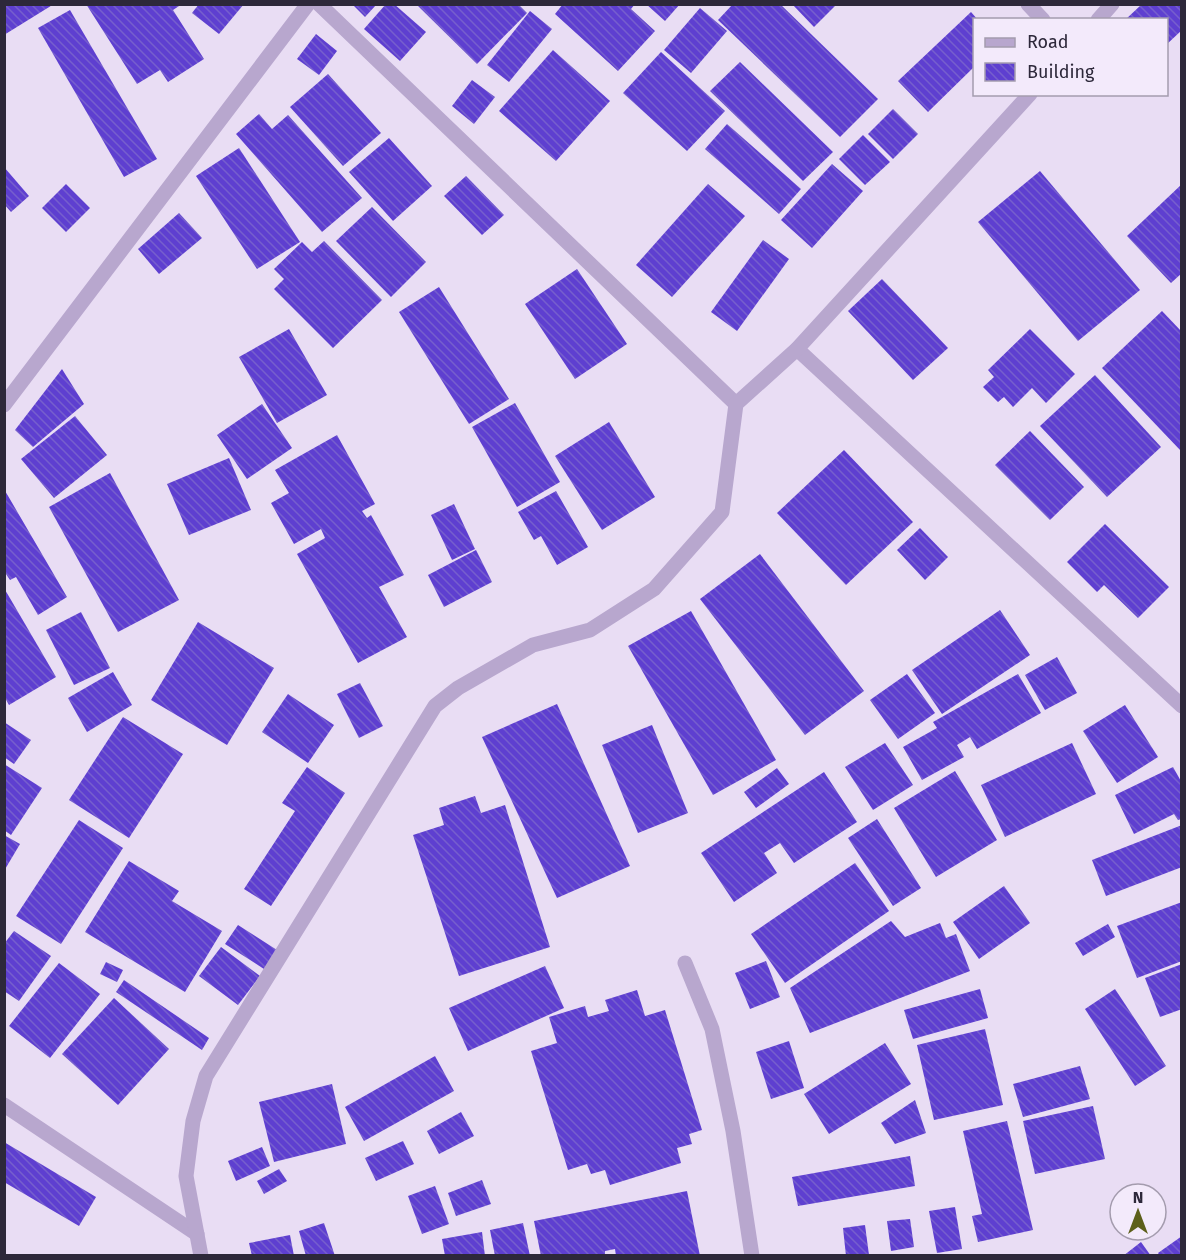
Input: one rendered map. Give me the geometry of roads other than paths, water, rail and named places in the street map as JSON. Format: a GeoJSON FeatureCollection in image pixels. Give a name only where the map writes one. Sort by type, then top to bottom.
{"type":"FeatureCollection","features":[{"type":"Feature","properties":{"kind":"street"},"geometry":{"type":"LineString","coordinates":[[4,405],[308,4]]}},
{"type":"Feature","properties":{"kind":"street"},"geometry":{"type":"LineString","coordinates":[[319,4],[736,404]]}},
{"type":"Feature","properties":{"kind":"street"},"geometry":{"type":"LineString","coordinates":[[1028,4],[1041,18]]}},
{"type":"Feature","properties":{"kind":"street"},"geometry":{"type":"LineString","coordinates":[[1100,18],[1112,4]]}},
{"type":"Feature","properties":{"kind":"street"},"geometry":{"type":"LineString","coordinates":[[201,1256],[186,1176],[193,1121],[206,1076],[435,706],[458,688],[533,645],[590,630],[654,589],[722,512],[736,404],[798,349],[1028,96]]}},
{"type":"Feature","properties":{"kind":"street"},"geometry":{"type":"LineString","coordinates":[[798,349],[1182,706]]}},
{"type":"Feature","properties":{"kind":"street"},"geometry":{"type":"LineString","coordinates":[[685,963],[712,1029],[733,1131],[752,1256]]}},
{"type":"Feature","properties":{"kind":"street"},"geometry":{"type":"LineString","coordinates":[[4,1105],[196,1234]]}}]}
